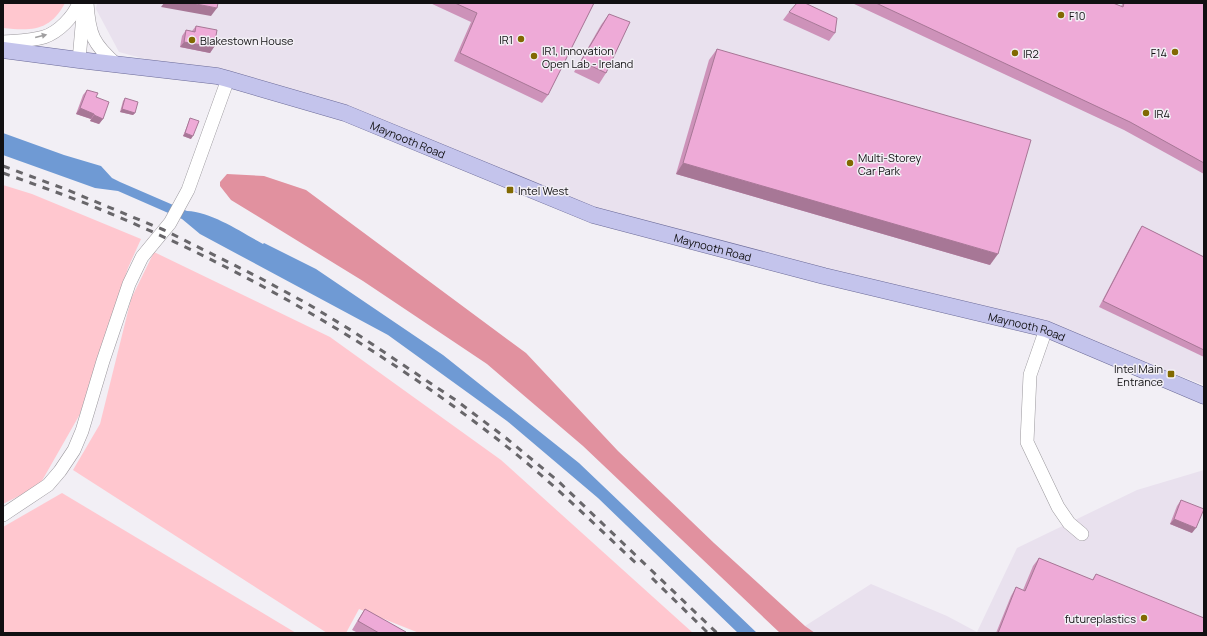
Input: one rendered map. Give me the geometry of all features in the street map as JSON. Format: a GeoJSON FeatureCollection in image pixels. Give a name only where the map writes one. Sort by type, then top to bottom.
{"type":"FeatureCollection","features":[{"type":"Feature","properties":{"kind":"main road"},"geometry":{"type":"LineString","coordinates":[[3,50],[79,60]]}},
{"type":"Feature","properties":{"kind":"main road","name":"Maynooth Road"},"geometry":{"type":"LineString","coordinates":[[79,60],[217,76],[345,113],[593,215],[824,276],[1046,329],[1204,396]]}},
{"type":"Feature","properties":{"kind":"street"},"geometry":{"type":"LineString","coordinates":[[3,42],[44,37],[55,31],[75,12],[79,3]]}},
{"type":"Feature","properties":{"kind":"street"},"geometry":{"type":"LineString","coordinates":[[79,60],[86,3]]}},
{"type":"Feature","properties":{"kind":"street"},"geometry":{"type":"LineString","coordinates":[[86,3],[88,19],[94,40],[102,52],[117,65]]}},
{"type":"Feature","properties":{"kind":"street"},"geometry":{"type":"LineString","coordinates":[[3,515],[48,485],[60,471],[74,450],[82,431],[102,361],[129,284],[142,257],[170,223],[183,201],[228,79]]}},
{"type":"Feature","properties":{"kind":"street"},"geometry":{"type":"LineString","coordinates":[[1046,329],[1030,375],[1027,442],[1058,507],[1069,523],[1082,534]]}},
{"type":"Feature","properties":{"kind":"shaded area"},"geometry":{"type":"Polygon","coordinates":[[[3,3],[65,3],[53,19],[46,24],[31,29],[23,29],[3,28],[3,3]]]}},
{"type":"Feature","properties":{"kind":"shaded area"},"geometry":{"type":"Polygon","coordinates":[[[97,3],[1204,3],[1204,385],[1098,345],[592,218],[336,111],[119,52],[96,9],[97,3]]]}},
{"type":"Feature","properties":{"kind":"shaded area"},"geometry":{"type":"Polygon","coordinates":[[[227,174],[264,176],[306,190],[526,353],[618,451],[714,543],[805,626],[815,633],[780,633],[583,446],[487,364],[363,281],[231,200],[220,186],[220,182],[227,174]]]}},
{"type":"Feature","properties":{"kind":"shaded area"},"geometry":{"type":"Polygon","coordinates":[[[3,185],[32,194],[141,239],[128,268],[80,414],[39,486],[3,504],[3,185]]]}},
{"type":"Feature","properties":{"kind":"shaded area"},"geometry":{"type":"Polygon","coordinates":[[[154,252],[330,337],[501,460],[693,633],[419,633],[359,609],[346,633],[327,633],[73,470],[100,424],[131,299],[154,252]]]}},
{"type":"Feature","properties":{"kind":"shaded area"},"geometry":{"type":"Polygon","coordinates":[[[1204,470],[1204,633],[815,633],[805,626],[871,584],[947,616],[977,632],[1017,548],[1137,490],[1204,470]]]}},
{"type":"Feature","properties":{"kind":"shaded area"},"geometry":{"type":"Polygon","coordinates":[[[62,493],[296,633],[3,633],[3,527],[62,493]]]}},
{"type":"Feature","properties":{"kind":"water"},"geometry":{"type":"Polygon","coordinates":[[[3,133],[64,155],[101,166],[112,178],[120,182],[187,211],[197,212],[216,219],[263,244],[264,243],[316,269],[443,355],[579,463],[757,633],[738,633],[598,498],[507,421],[388,335],[200,234],[182,219],[118,191],[95,188],[3,155],[3,133]]]}},
{"type":"Feature","properties":{"kind":"building"},"geometry":{"type":"Polygon","coordinates":[[[191,3],[218,3],[217,8],[191,3]]]}},
{"type":"Feature","properties":{"kind":"building"},"geometry":{"type":"Polygon","coordinates":[[[455,3],[594,3],[548,95],[460,53],[477,13],[455,3]]]}},
{"type":"Feature","properties":{"kind":"building"},"geometry":{"type":"Polygon","coordinates":[[[797,3],[805,3],[837,18],[835,33],[789,12],[797,3]]]}},
{"type":"Feature","properties":{"kind":"building"},"geometry":{"type":"Polygon","coordinates":[[[876,3],[1113,3],[1123,7],[1124,3],[1204,3],[1204,163],[1130,122],[876,3]]]}},
{"type":"Feature","properties":{"kind":"building"},"geometry":{"type":"Polygon","coordinates":[[[609,14],[630,22],[606,73],[581,61],[609,14]]]}},
{"type":"Feature","properties":{"kind":"building"},"geometry":{"type":"Polygon","coordinates":[[[196,26],[217,30],[214,47],[184,42],[186,30],[195,32],[196,26]]]}},
{"type":"Feature","properties":{"kind":"building","name":"Multi-Storey Car Park"},"geometry":{"type":"Polygon","coordinates":[[[717,49],[1031,140],[998,254],[683,163],[717,49]]]}},
{"type":"Feature","properties":{"kind":"building"},"geometry":{"type":"Polygon","coordinates":[[[87,90],[98,93],[96,97],[109,102],[103,119],[80,108],[87,90]]]}},
{"type":"Feature","properties":{"kind":"building"},"geometry":{"type":"Polygon","coordinates":[[[125,98],[138,102],[135,113],[122,109],[125,98]]]}},
{"type":"Feature","properties":{"kind":"building"},"geometry":{"type":"Polygon","coordinates":[[[190,118],[199,121],[193,136],[185,133],[190,118]]]}},
{"type":"Feature","properties":{"kind":"building"},"geometry":{"type":"Polygon","coordinates":[[[1142,226],[1204,257],[1204,350],[1103,301],[1142,226]]]}},
{"type":"Feature","properties":{"kind":"building"},"geometry":{"type":"Polygon","coordinates":[[[1181,500],[1204,509],[1196,528],[1174,519],[1181,500]]]}},
{"type":"Feature","properties":{"kind":"building"},"geometry":{"type":"Polygon","coordinates":[[[1039,558],[1093,580],[1096,574],[1204,618],[1204,633],[998,633],[1016,587],[1025,591],[1039,558]]]}},
{"type":"Feature","properties":{"kind":"building"},"geometry":{"type":"Polygon","coordinates":[[[365,609],[406,632],[379,633],[358,621],[365,609]]]}},
{"type":"Feature","properties":{"kind":"railway"},"geometry":{"type":"LineString","coordinates":[[3,166],[65,189],[164,230],[260,278],[308,304],[354,332],[457,401],[506,438],[558,481],[717,633]]}},
{"type":"Feature","properties":{"kind":"railway"},"geometry":{"type":"LineString","coordinates":[[3,173],[83,202],[212,260],[263,286],[361,344],[409,375],[501,442],[554,487],[639,566]]}},
{"type":"Feature","properties":{"kind":"railway"},"geometry":{"type":"LineString","coordinates":[[652,578],[708,633]]}},
{"type":"Feature","properties":{"kind":"place","name":"F10"},"geometry":{"type":"Point","coordinates":[1061,15]}},
{"type":"Feature","properties":{"kind":"place","name":"IR1"},"geometry":{"type":"Point","coordinates":[521,39]}},
{"type":"Feature","properties":{"kind":"place","name":"Blakestown House"},"geometry":{"type":"Point","coordinates":[192,40]}},
{"type":"Feature","properties":{"kind":"place","name":"F14"},"geometry":{"type":"Point","coordinates":[1175,52]}},
{"type":"Feature","properties":{"kind":"place","name":"IR2"},"geometry":{"type":"Point","coordinates":[1015,53]}},
{"type":"Feature","properties":{"kind":"place","name":"IR1, Innovation Open Lab - Ireland"},"geometry":{"type":"Point","coordinates":[534,56]}},
{"type":"Feature","properties":{"kind":"place","name":"IR4"},"geometry":{"type":"Point","coordinates":[1146,113]}},
{"type":"Feature","properties":{"kind":"place","name":"Multi-Storey Car Park"},"geometry":{"type":"Point","coordinates":[850,163]}},
{"type":"Feature","properties":{"kind":"place","name":"Intel West"},"geometry":{"type":"Point","coordinates":[510,190]}},
{"type":"Feature","properties":{"kind":"place","name":"Intel Main Entrance"},"geometry":{"type":"Point","coordinates":[1171,374]}},
{"type":"Feature","properties":{"kind":"place","name":"futureplastics"},"geometry":{"type":"Point","coordinates":[1144,618]}}]}
